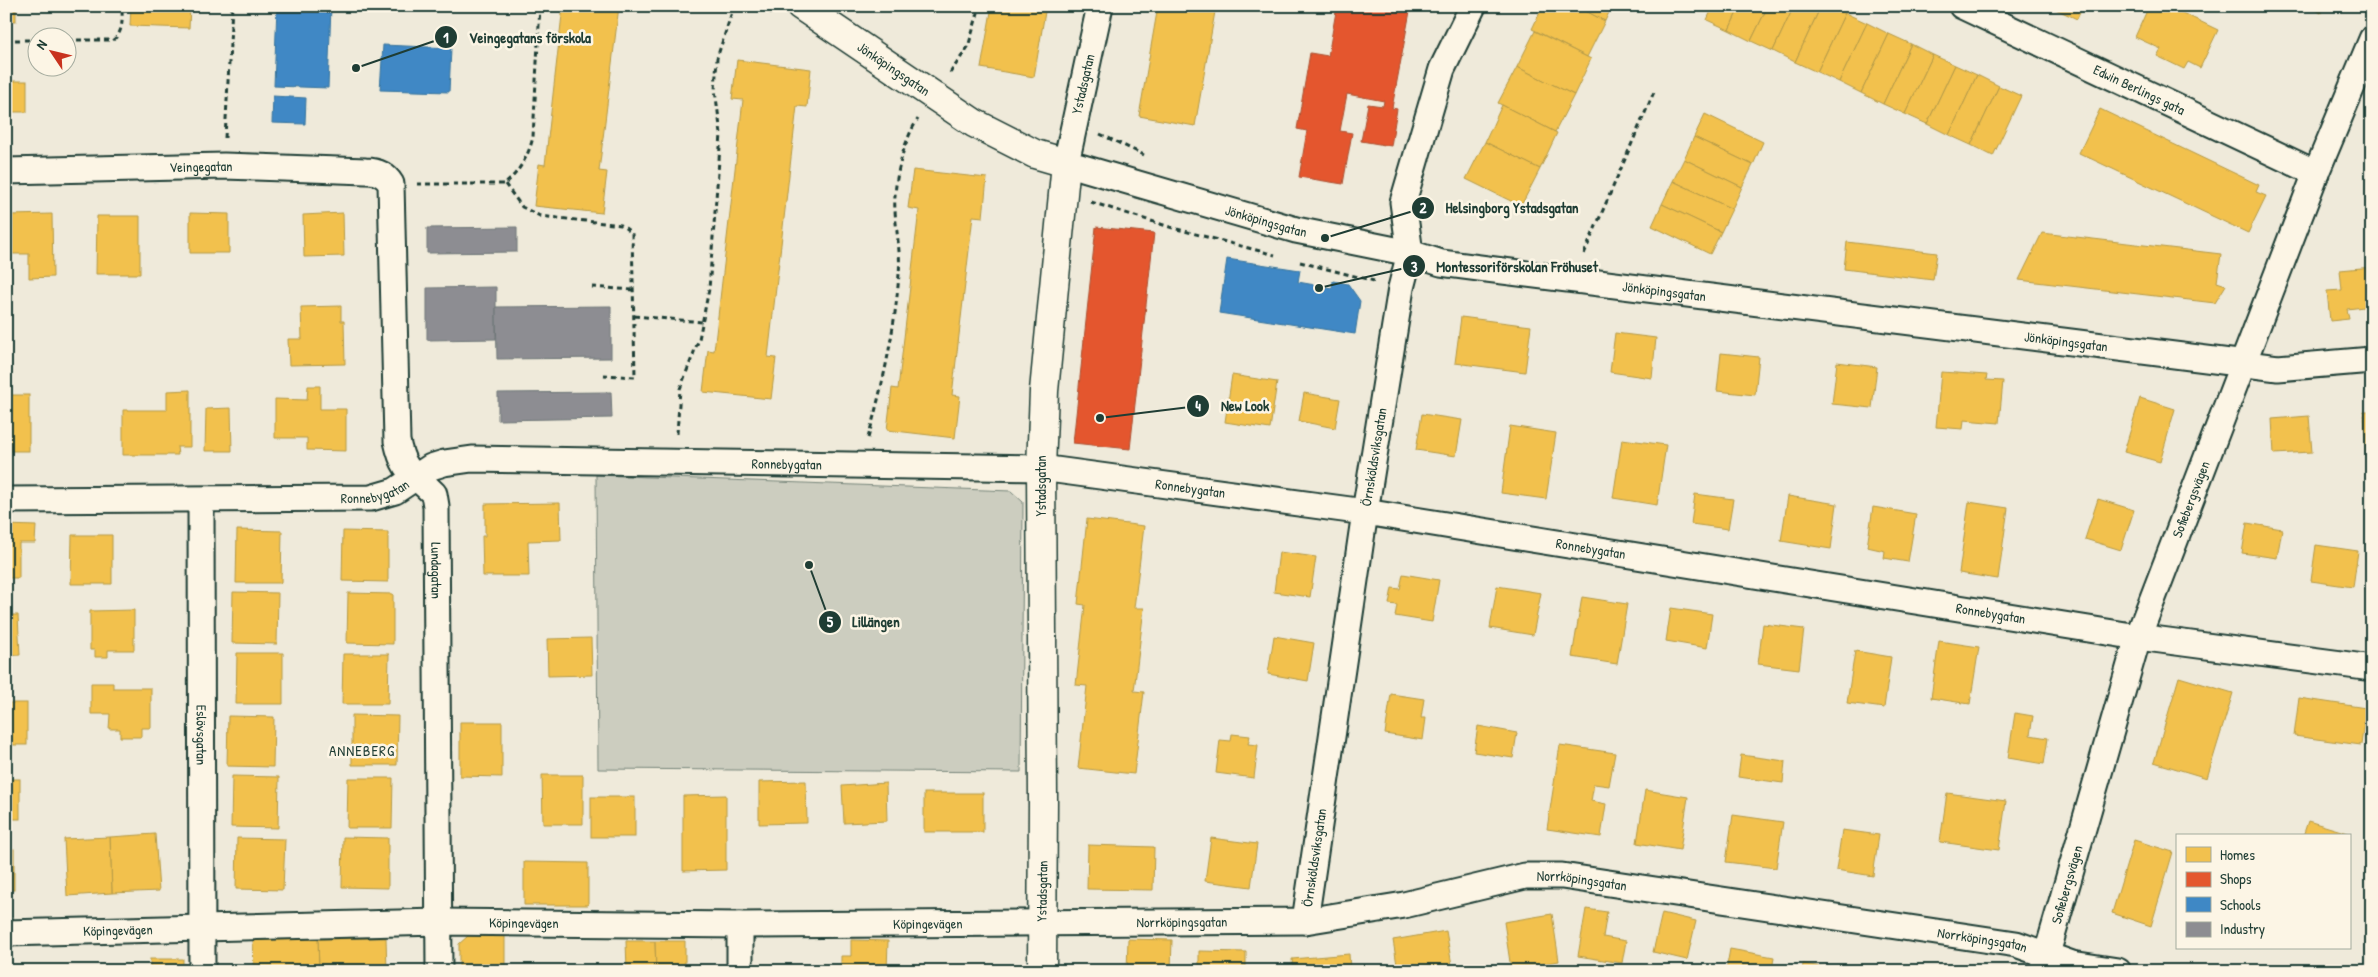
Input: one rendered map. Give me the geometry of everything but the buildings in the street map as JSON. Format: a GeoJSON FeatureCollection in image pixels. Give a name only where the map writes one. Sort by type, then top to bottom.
{"type":"FeatureCollection","features":[{"type":"Feature","properties":{"kind":"street","name":"Jönköpingsgatan"},"geometry":{"type":"LineString","coordinates":[[801,6],[935,96],[1003,139],[1035,154],[1296,230],[1410,254],[1441,263],[2244,362],[2278,368],[2372,360]]}},
{"type":"Feature","properties":{"kind":"street","name":"Ystadsgatan"},"geometry":{"type":"LineString","coordinates":[[1042,971],[1041,468],[1044,390],[1066,162],[1100,6]]}},
{"type":"Feature","properties":{"kind":"street","name":"Örnsköldsviksgatan"},"geometry":{"type":"LineString","coordinates":[[1305,921],[1365,512],[1401,288],[1410,254],[1403,202],[1442,69],[1473,6]]}},
{"type":"Feature","properties":{"kind":"street","name":"Edwin Berlings gata"},"geometry":{"type":"LineString","coordinates":[[1962,6],[2316,173]]}},
{"type":"Feature","properties":{"kind":"street","name":"Sofiebergsvägen"},"geometry":{"type":"LineString","coordinates":[[2044,963],[2138,637],[2316,173],[2363,81],[2372,39]]}},
{"type":"Feature","properties":{"kind":"street","name":"Veingegatan"},"geometry":{"type":"LineString","coordinates":[[6,171],[224,166],[375,171],[388,178],[391,184]]}},
{"type":"Feature","properties":{"kind":"street","name":"Lundagatan"},"geometry":{"type":"LineString","coordinates":[[391,184],[397,441],[405,466],[414,478],[434,494],[436,506],[439,971]]}},
{"type":"Feature","properties":{"kind":"street","name":"Ronnebygatan"},"geometry":{"type":"LineString","coordinates":[[6,500],[371,498],[395,491],[414,478],[444,463],[472,459],[1041,468],[1365,512],[2138,637],[2372,668]]}},
{"type":"Feature","properties":{"kind":"street","name":"Eslövsgatan"},"geometry":{"type":"LineString","coordinates":[[202,500],[202,971]]}},
{"type":"Feature","properties":{"kind":"street","name":"Norrköpingsgatan"},"geometry":{"type":"LineString","coordinates":[[1042,923],[1305,921],[1404,906],[1525,876],[1562,876],[2016,944],[2044,963],[2072,964],[2118,971]]}},
{"type":"Feature","properties":{"kind":"street","name":"Köpingevägen"},"geometry":{"type":"LineString","coordinates":[[6,933],[440,922],[740,925],[1042,923]]}},
{"type":"Feature","properties":{"kind":"street"},"geometry":{"type":"LineString","coordinates":[[740,925],[740,971]]}},
{"type":"Feature","properties":{"kind":"path"},"geometry":{"type":"LineString","coordinates":[[78,40],[113,40],[118,36],[121,28],[122,6]]}},
{"type":"Feature","properties":{"kind":"path"},"geometry":{"type":"LineString","coordinates":[[224,166],[232,6]]}},
{"type":"Feature","properties":{"kind":"path"},"geometry":{"type":"LineString","coordinates":[[505,184],[526,157],[533,137],[540,6]]}},
{"type":"Feature","properties":{"kind":"path"},"geometry":{"type":"LineString","coordinates":[[675,462],[680,390],[699,339],[709,289],[721,134],[715,90],[717,58],[734,6]]}},
{"type":"Feature","properties":{"kind":"path"},"geometry":{"type":"LineString","coordinates":[[861,465],[880,396],[892,335],[899,273],[894,208],[900,165],[911,128],[968,47],[980,6]]}},
{"type":"Feature","properties":{"kind":"path"},"geometry":{"type":"LineString","coordinates":[[6,40],[28,40]]}},
{"type":"Feature","properties":{"kind":"path"},"geometry":{"type":"LineString","coordinates":[[1574,280],[1654,92]]}},
{"type":"Feature","properties":{"kind":"path"},"geometry":{"type":"LineString","coordinates":[[1074,123],[1148,156]]}},
{"type":"Feature","properties":{"kind":"path"},"geometry":{"type":"LineString","coordinates":[[391,184],[505,184]]}},
{"type":"Feature","properties":{"kind":"path"},"geometry":{"type":"LineString","coordinates":[[505,184],[522,207],[540,216],[621,226],[632,233],[635,377],[604,375]]}},
{"type":"Feature","properties":{"kind":"path"},"geometry":{"type":"LineString","coordinates":[[592,287],[633,290]]}},
{"type":"Feature","properties":{"kind":"path"},"geometry":{"type":"LineString","coordinates":[[634,316],[703,322]]}},
{"type":"Feature","properties":{"kind":"shaded area"},"geometry":{"type":"Polygon","coordinates":[[[596,475],[1011,491],[1023,502],[1021,772],[598,769],[596,475]]]}},
{"type":"Feature","properties":{"kind":"place","name":"Veingegatans förskola"},"geometry":{"type":"Point","coordinates":[356,68]}},
{"type":"Feature","properties":{"kind":"place","name":"Helsingborg Ystadsgatan"},"geometry":{"type":"Point","coordinates":[1325,238]}},
{"type":"Feature","properties":{"kind":"place","name":"Montessoriförskolan Fröhuset"},"geometry":{"type":"Point","coordinates":[1319,288]}},
{"type":"Feature","properties":{"kind":"place","name":"New Look"},"geometry":{"type":"Point","coordinates":[1100,418]}},
{"type":"Feature","properties":{"kind":"place","name":"Lillängen"},"geometry":{"type":"Point","coordinates":[809,565]}},
{"type":"Feature","properties":{"kind":"district","name":"ANNEBERG"},"geometry":{"type":"Point","coordinates":[362,751]}}]}
